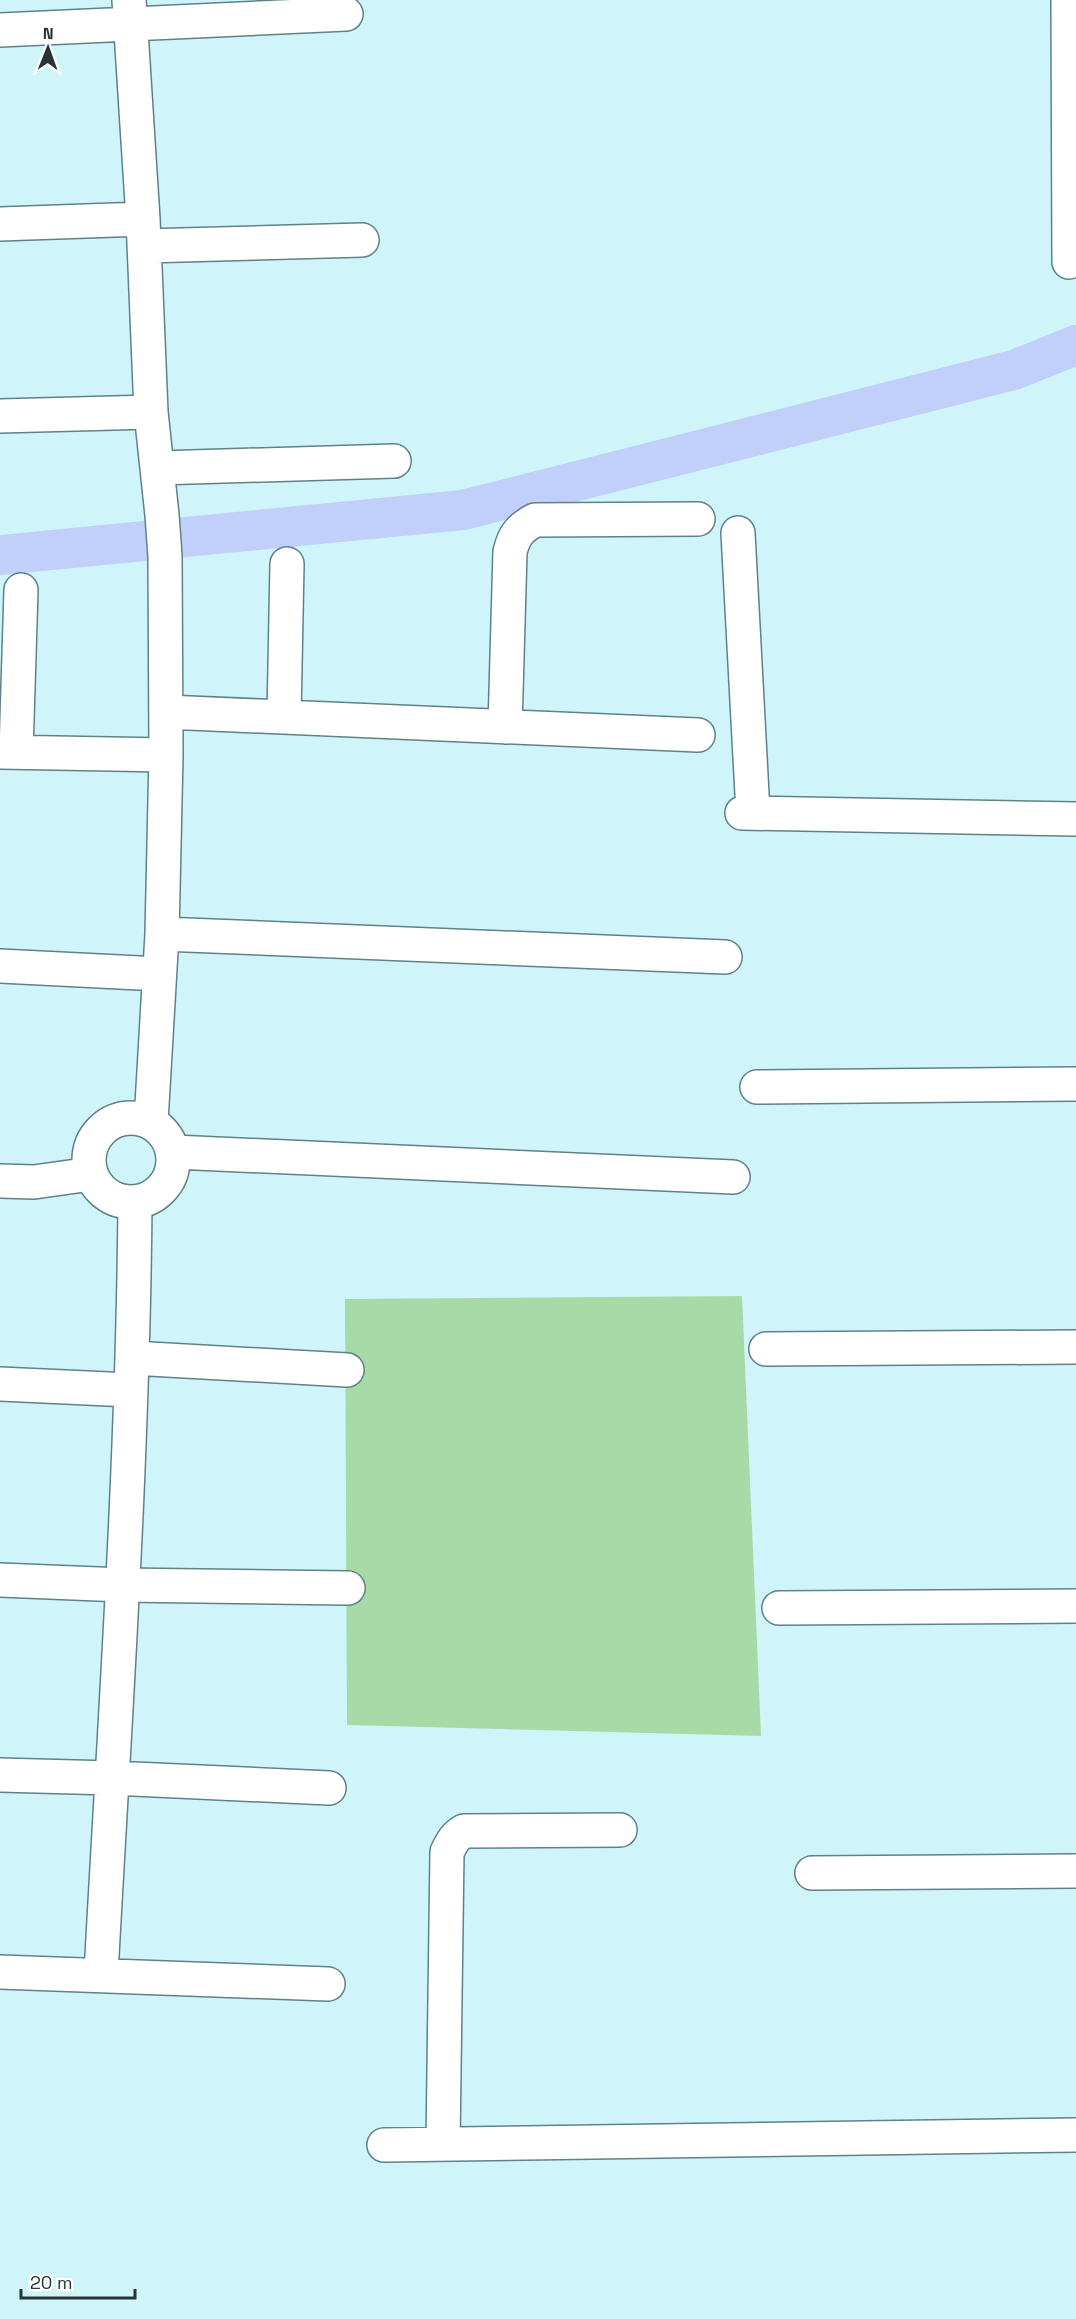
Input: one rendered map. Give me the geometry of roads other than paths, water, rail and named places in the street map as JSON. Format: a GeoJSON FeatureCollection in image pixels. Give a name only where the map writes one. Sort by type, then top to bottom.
{"type":"FeatureCollection","features":[{"type":"Feature","properties":{"kind":"street"},"geometry":{"type":"LineString","coordinates":[[1068,0],[1069,262]]}},
{"type":"Feature","properties":{"kind":"street"},"geometry":{"type":"LineString","coordinates":[[130,12],[151,412],[165,556],[166,754],[162,934],[151,1122]]}},
{"type":"Feature","properties":{"kind":"street"},"geometry":{"type":"LineString","coordinates":[[0,30],[130,12],[346,14]]}},
{"type":"Feature","properties":{"kind":"street"},"geometry":{"type":"LineString","coordinates":[[0,224],[143,233],[362,240]]}},
{"type":"Feature","properties":{"kind":"street"},"geometry":{"type":"LineString","coordinates":[[0,416],[151,412]]}},
{"type":"Feature","properties":{"kind":"street"},"geometry":{"type":"LineString","coordinates":[[158,468],[394,461]]}},
{"type":"Feature","properties":{"kind":"street"},"geometry":{"type":"LineString","coordinates":[[505,727],[510,552],[514,538],[522,526],[535,520],[698,519]]}},
{"type":"Feature","properties":{"kind":"street"},"geometry":{"type":"LineString","coordinates":[[738,533],[747,813],[1076,819]]}},
{"type":"Feature","properties":{"kind":"street"},"geometry":{"type":"LineString","coordinates":[[284,717],[287,564]]}},
{"type":"Feature","properties":{"kind":"street"},"geometry":{"type":"LineString","coordinates":[[21,590],[8,752],[166,754]]}},
{"type":"Feature","properties":{"kind":"street"},"geometry":{"type":"LineString","coordinates":[[166,711],[698,735]]}},
{"type":"Feature","properties":{"kind":"street"},"geometry":{"type":"LineString","coordinates":[[162,934],[725,957]]}},
{"type":"Feature","properties":{"kind":"street"},"geometry":{"type":"LineString","coordinates":[[0,966],[159,974]]}},
{"type":"Feature","properties":{"kind":"street"},"geometry":{"type":"LineString","coordinates":[[757,1087],[1076,1084]]}},
{"type":"Feature","properties":{"kind":"street"},"geometry":{"type":"LineString","coordinates":[[122,1118],[137,1118],[151,1122],[162,1129],[170,1140],[174,1152],[169,1180],[160,1191],[149,1198],[135,1202],[124,1202],[113,1198],[96,1184],[91,1174],[89,1160],[91,1146],[98,1133],[109,1124],[122,1118]]}},
{"type":"Feature","properties":{"kind":"street"},"geometry":{"type":"LineString","coordinates":[[174,1152],[733,1177]]}},
{"type":"Feature","properties":{"kind":"street"},"geometry":{"type":"LineString","coordinates":[[0,1181],[34,1182],[91,1174]]}},
{"type":"Feature","properties":{"kind":"street"},"geometry":{"type":"LineString","coordinates":[[101,1974],[123,1585],[132,1358],[135,1202]]}},
{"type":"Feature","properties":{"kind":"street"},"geometry":{"type":"LineString","coordinates":[[766,1349],[1076,1347]]}},
{"type":"Feature","properties":{"kind":"street"},"geometry":{"type":"LineString","coordinates":[[132,1358],[347,1370]]}},
{"type":"Feature","properties":{"kind":"street"},"geometry":{"type":"LineString","coordinates":[[0,1384],[130,1390]]}},
{"type":"Feature","properties":{"kind":"street"},"geometry":{"type":"LineString","coordinates":[[0,1580],[123,1585],[348,1588]]}},
{"type":"Feature","properties":{"kind":"street"},"geometry":{"type":"LineString","coordinates":[[779,1608],[1076,1606]]}},
{"type":"Feature","properties":{"kind":"street"},"geometry":{"type":"LineString","coordinates":[[0,1775],[329,1788]]}},
{"type":"Feature","properties":{"kind":"street"},"geometry":{"type":"LineString","coordinates":[[443,2144],[447,1852],[452,1842],[456,1835],[464,1831],[620,1830]]}},
{"type":"Feature","properties":{"kind":"street"},"geometry":{"type":"LineString","coordinates":[[812,1873],[1076,1871]]}},
{"type":"Feature","properties":{"kind":"street"},"geometry":{"type":"LineString","coordinates":[[0,1972],[328,1984]]}},
{"type":"Feature","properties":{"kind":"street"},"geometry":{"type":"LineString","coordinates":[[384,2145],[1076,2135]]}},
{"type":"Feature","properties":{"kind":"waterway"},"geometry":{"type":"LineString","coordinates":[[0,555],[463,510],[1014,370],[1076,345]]}}]}
